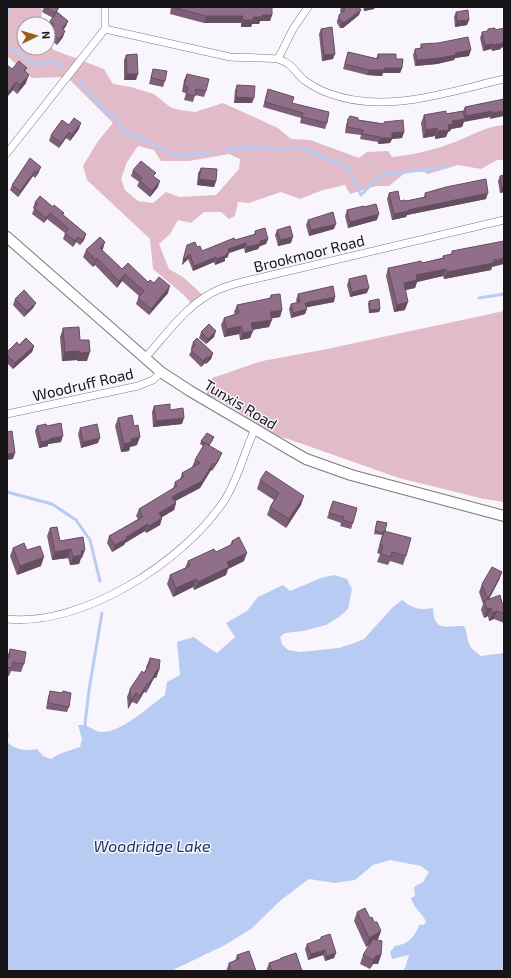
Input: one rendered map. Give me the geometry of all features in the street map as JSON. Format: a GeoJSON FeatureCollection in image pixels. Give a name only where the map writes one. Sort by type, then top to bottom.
{"type":"FeatureCollection","features":[{"type":"Feature","properties":{"kind":"street"},"geometry":{"type":"LineString","coordinates":[[7,153],[105,29],[105,7]]}},
{"type":"Feature","properties":{"kind":"street"},"geometry":{"type":"LineString","coordinates":[[278,59],[293,29],[308,7]]}},
{"type":"Feature","properties":{"kind":"street"},"geometry":{"type":"LineString","coordinates":[[105,29],[230,57],[262,57],[278,59],[289,63],[304,80],[319,89],[347,99],[367,102],[410,100],[504,78]]}},
{"type":"Feature","properties":{"kind":"street","name":"Brookmoor Road"},"geometry":{"type":"LineString","coordinates":[[145,358],[189,310],[204,297],[219,289],[258,278],[504,220]]}},
{"type":"Feature","properties":{"kind":"street","name":"Tunxis Road"},"geometry":{"type":"LineString","coordinates":[[7,237],[161,372],[190,391],[306,459],[329,467],[504,516]]}},
{"type":"Feature","properties":{"kind":"street","name":"Woodruff Road"},"geometry":{"type":"LineString","coordinates":[[7,414],[138,386],[153,380],[161,372]]}},
{"type":"Feature","properties":{"kind":"street"},"geometry":{"type":"LineString","coordinates":[[7,619],[17,620],[46,617],[81,608],[104,599],[127,587],[161,564],[197,534],[210,520],[224,500],[233,484],[255,428]]}},
{"type":"Feature","properties":{"kind":"shaded area"},"geometry":{"type":"Polygon","coordinates":[[[7,7],[42,7],[41,16],[16,16],[16,56],[56,56],[56,51],[104,69],[113,84],[131,87],[154,94],[170,107],[195,112],[223,103],[278,128],[291,139],[310,140],[359,158],[367,152],[388,151],[392,157],[424,152],[455,142],[485,129],[504,125],[504,160],[497,160],[481,169],[458,165],[428,174],[419,170],[405,173],[389,186],[376,186],[350,194],[345,185],[323,190],[300,199],[281,192],[249,203],[238,202],[235,216],[229,219],[221,212],[204,212],[191,223],[178,220],[170,234],[159,244],[169,269],[183,277],[205,297],[193,306],[185,296],[153,269],[150,239],[87,180],[83,166],[98,141],[113,123],[67,77],[32,78],[7,56],[7,7]],[[138,146],[127,162],[121,179],[125,190],[138,201],[153,203],[166,192],[179,197],[216,195],[239,169],[240,159],[229,154],[189,161],[161,161],[154,150],[138,146]]]}},
{"type":"Feature","properties":{"kind":"shaded area"},"geometry":{"type":"Polygon","coordinates":[[[504,311],[504,502],[484,499],[399,478],[267,433],[255,422],[220,400],[206,395],[212,378],[262,361],[322,350],[504,311]]]}},
{"type":"Feature","properties":{"kind":"water","name":"Woodridge Lake"},"geometry":{"type":"Polygon","coordinates":[[[334,575],[347,579],[352,589],[348,609],[339,617],[326,625],[303,631],[285,633],[280,637],[282,644],[288,650],[300,652],[339,648],[364,639],[392,608],[402,600],[416,608],[433,608],[434,616],[438,624],[446,627],[464,626],[469,645],[481,656],[504,653],[504,971],[403,971],[409,955],[392,959],[390,952],[395,946],[407,942],[416,933],[420,924],[423,925],[426,922],[411,898],[415,896],[414,887],[423,882],[429,872],[421,866],[390,860],[373,865],[355,880],[335,883],[309,879],[281,900],[251,929],[225,945],[171,971],[7,971],[7,742],[14,747],[21,749],[37,749],[43,756],[51,759],[59,754],[80,747],[82,739],[78,725],[101,732],[109,731],[126,724],[165,695],[167,682],[180,675],[177,642],[194,637],[217,653],[235,637],[226,623],[247,611],[258,597],[283,585],[290,591],[321,578],[334,575]]]}},
{"type":"Feature","properties":{"kind":"water"},"geometry":{"type":"Polygon","coordinates":[[[7,731],[9,734],[7,742],[7,731]]]}},
{"type":"Feature","properties":{"kind":"building"},"geometry":{"type":"Polygon","coordinates":[[[46,7],[59,7],[55,13],[46,7]]]}},
{"type":"Feature","properties":{"kind":"building"},"geometry":{"type":"Polygon","coordinates":[[[172,7],[272,7],[272,15],[253,17],[253,20],[243,20],[243,16],[206,16],[172,7]]]}},
{"type":"Feature","properties":{"kind":"building"},"geometry":{"type":"Polygon","coordinates":[[[343,7],[359,7],[361,10],[345,22],[342,22],[339,15],[345,10],[343,7]]]}},
{"type":"Feature","properties":{"kind":"building"},"geometry":{"type":"Polygon","coordinates":[[[468,10],[469,20],[457,21],[456,12],[468,10]]]}},
{"type":"Feature","properties":{"kind":"building"},"geometry":{"type":"Polygon","coordinates":[[[57,12],[68,21],[62,29],[65,31],[59,39],[56,37],[56,16],[54,16],[57,12]]]}},
{"type":"Feature","properties":{"kind":"building"},"geometry":{"type":"Polygon","coordinates":[[[332,27],[335,54],[324,55],[321,29],[332,27]]]}},
{"type":"Feature","properties":{"kind":"building"},"geometry":{"type":"Polygon","coordinates":[[[495,28],[495,30],[504,28],[504,42],[494,45],[485,45],[482,32],[495,28]]]}},
{"type":"Feature","properties":{"kind":"building"},"geometry":{"type":"Polygon","coordinates":[[[468,37],[471,50],[455,53],[456,55],[417,60],[415,49],[422,48],[421,44],[438,43],[468,37]]]}},
{"type":"Feature","properties":{"kind":"building"},"geometry":{"type":"Polygon","coordinates":[[[348,52],[378,59],[378,54],[396,54],[396,59],[403,59],[402,68],[369,70],[345,64],[348,52]]]}},
{"type":"Feature","properties":{"kind":"building"},"geometry":{"type":"Polygon","coordinates":[[[137,54],[138,74],[127,74],[126,55],[137,54]]]}},
{"type":"Feature","properties":{"kind":"building"},"geometry":{"type":"Polygon","coordinates":[[[19,61],[27,68],[24,70],[29,75],[20,85],[16,82],[9,91],[7,89],[7,65],[12,69],[19,61]]]}},
{"type":"Feature","properties":{"kind":"building"},"geometry":{"type":"Polygon","coordinates":[[[153,69],[167,71],[165,81],[151,78],[153,69]]]}},
{"type":"Feature","properties":{"kind":"building"},"geometry":{"type":"Polygon","coordinates":[[[187,74],[209,79],[206,91],[196,89],[195,96],[186,94],[188,87],[184,86],[187,74]]]}},
{"type":"Feature","properties":{"kind":"building"},"geometry":{"type":"Polygon","coordinates":[[[237,85],[255,86],[254,98],[236,97],[237,85]]]}},
{"type":"Feature","properties":{"kind":"building"},"geometry":{"type":"Polygon","coordinates":[[[268,89],[294,97],[292,103],[329,112],[327,123],[302,117],[303,113],[265,102],[268,89]]]}},
{"type":"Feature","properties":{"kind":"building"},"geometry":{"type":"Polygon","coordinates":[[[504,99],[504,111],[492,113],[492,111],[466,116],[465,107],[504,99]]]}},
{"type":"Feature","properties":{"kind":"building"},"geometry":{"type":"Polygon","coordinates":[[[446,111],[446,114],[463,111],[465,119],[452,121],[453,124],[448,125],[449,130],[438,131],[437,128],[426,130],[424,115],[446,111]]]}},
{"type":"Feature","properties":{"kind":"building"},"geometry":{"type":"Polygon","coordinates":[[[350,116],[358,118],[358,120],[384,124],[384,122],[403,120],[404,132],[392,133],[392,138],[381,138],[362,134],[363,130],[347,127],[350,116]]]}},
{"type":"Feature","properties":{"kind":"building"},"geometry":{"type":"Polygon","coordinates":[[[74,118],[81,123],[72,135],[69,132],[61,143],[51,135],[62,120],[69,125],[74,118]]]}},
{"type":"Feature","properties":{"kind":"building"},"geometry":{"type":"Polygon","coordinates":[[[30,158],[41,167],[37,172],[35,171],[20,191],[12,185],[30,158]]]}},
{"type":"Feature","properties":{"kind":"building"},"geometry":{"type":"Polygon","coordinates":[[[141,161],[156,173],[153,176],[160,181],[152,191],[140,181],[142,178],[133,170],[141,161]]]}},
{"type":"Feature","properties":{"kind":"building"},"geometry":{"type":"Polygon","coordinates":[[[201,168],[217,169],[216,181],[199,179],[201,168]]]}},
{"type":"Feature","properties":{"kind":"building"},"geometry":{"type":"Polygon","coordinates":[[[504,175],[504,187],[502,188],[500,176],[504,175]]]}},
{"type":"Feature","properties":{"kind":"building"},"geometry":{"type":"Polygon","coordinates":[[[486,179],[488,193],[394,214],[389,193],[398,191],[400,201],[406,201],[426,197],[425,193],[446,187],[486,179]]]}},
{"type":"Feature","properties":{"kind":"building"},"geometry":{"type":"Polygon","coordinates":[[[40,196],[53,207],[54,205],[64,213],[62,214],[86,234],[82,240],[78,237],[75,241],[65,233],[69,229],[50,213],[46,218],[34,208],[38,204],[35,202],[40,196]]]}},
{"type":"Feature","properties":{"kind":"building"},"geometry":{"type":"Polygon","coordinates":[[[376,204],[379,214],[350,222],[347,210],[376,204]]]}},
{"type":"Feature","properties":{"kind":"building"},"geometry":{"type":"Polygon","coordinates":[[[333,212],[336,224],[311,230],[308,220],[333,212]]]}},
{"type":"Feature","properties":{"kind":"building"},"geometry":{"type":"Polygon","coordinates":[[[290,226],[293,237],[280,240],[277,230],[290,226]]]}},
{"type":"Feature","properties":{"kind":"building"},"geometry":{"type":"Polygon","coordinates":[[[265,228],[268,239],[260,241],[260,244],[247,247],[246,243],[228,249],[229,252],[226,254],[227,255],[217,259],[216,257],[194,266],[190,254],[183,260],[187,245],[195,242],[197,247],[200,246],[202,251],[234,238],[235,240],[256,234],[255,231],[265,228]]]}},
{"type":"Feature","properties":{"kind":"building"},"geometry":{"type":"Polygon","coordinates":[[[100,237],[105,242],[100,248],[122,269],[128,263],[148,282],[150,280],[154,283],[159,277],[170,286],[151,309],[138,298],[144,291],[125,274],[119,281],[97,258],[96,260],[86,250],[100,237]]]}},
{"type":"Feature","properties":{"kind":"building"},"geometry":{"type":"Polygon","coordinates":[[[504,241],[504,258],[493,260],[493,263],[447,272],[446,269],[416,275],[417,280],[404,283],[408,302],[397,305],[388,268],[444,258],[443,256],[452,254],[452,251],[504,241]]]}},
{"type":"Feature","properties":{"kind":"building"},"geometry":{"type":"Polygon","coordinates":[[[366,275],[369,288],[352,292],[349,279],[366,275]]]}},
{"type":"Feature","properties":{"kind":"building"},"geometry":{"type":"Polygon","coordinates":[[[333,286],[335,297],[305,303],[307,309],[293,313],[291,304],[300,302],[298,294],[333,286]]]}},
{"type":"Feature","properties":{"kind":"building"},"geometry":{"type":"Polygon","coordinates":[[[24,290],[36,303],[27,311],[15,299],[24,290]]]}},
{"type":"Feature","properties":{"kind":"building"},"geometry":{"type":"Polygon","coordinates":[[[280,294],[282,310],[270,312],[272,320],[251,323],[253,331],[243,333],[241,326],[227,329],[224,318],[239,313],[237,305],[271,298],[271,295],[280,294]]]}},
{"type":"Feature","properties":{"kind":"building"},"geometry":{"type":"Polygon","coordinates":[[[379,299],[380,309],[370,310],[369,301],[379,299]]]}},
{"type":"Feature","properties":{"kind":"building"},"geometry":{"type":"Polygon","coordinates":[[[209,324],[216,331],[208,339],[201,332],[209,324]]]}},
{"type":"Feature","properties":{"kind":"building"},"geometry":{"type":"Polygon","coordinates":[[[79,327],[80,340],[89,340],[90,352],[65,352],[63,328],[79,327]]]}},
{"type":"Feature","properties":{"kind":"building"},"geometry":{"type":"Polygon","coordinates":[[[26,338],[34,346],[15,363],[7,355],[7,352],[17,342],[19,345],[26,338]]]}},
{"type":"Feature","properties":{"kind":"building"},"geometry":{"type":"Polygon","coordinates":[[[197,338],[213,353],[203,361],[191,350],[195,345],[193,342],[197,338]]]}},
{"type":"Feature","properties":{"kind":"building"},"geometry":{"type":"Polygon","coordinates":[[[170,404],[170,410],[183,408],[184,418],[156,421],[154,406],[170,404]]]}},
{"type":"Feature","properties":{"kind":"building"},"geometry":{"type":"Polygon","coordinates":[[[132,415],[134,426],[138,425],[140,437],[131,439],[132,442],[124,444],[118,418],[132,415]]]}},
{"type":"Feature","properties":{"kind":"building"},"geometry":{"type":"Polygon","coordinates":[[[61,423],[63,436],[41,442],[37,426],[46,424],[47,426],[61,423]]]}},
{"type":"Feature","properties":{"kind":"building"},"geometry":{"type":"Polygon","coordinates":[[[97,424],[100,438],[83,442],[80,428],[97,424]]]}},
{"type":"Feature","properties":{"kind":"building"},"geometry":{"type":"Polygon","coordinates":[[[12,431],[15,453],[7,454],[7,432],[12,431]]]}},
{"type":"Feature","properties":{"kind":"building"},"geometry":{"type":"Polygon","coordinates":[[[207,433],[214,437],[209,445],[201,441],[207,433]]]}},
{"type":"Feature","properties":{"kind":"building"},"geometry":{"type":"Polygon","coordinates":[[[205,443],[222,453],[215,465],[213,463],[202,481],[172,497],[176,503],[159,513],[162,518],[149,526],[148,524],[126,537],[127,539],[115,545],[109,536],[143,517],[139,509],[177,486],[175,482],[184,477],[182,473],[200,463],[195,460],[205,443]]]}},
{"type":"Feature","properties":{"kind":"building"},"geometry":{"type":"Polygon","coordinates":[[[266,471],[304,496],[289,519],[270,507],[279,493],[260,480],[266,471]]]}},
{"type":"Feature","properties":{"kind":"building"},"geometry":{"type":"Polygon","coordinates":[[[333,501],[357,508],[353,523],[343,520],[344,517],[329,513],[333,501]]]}},
{"type":"Feature","properties":{"kind":"building"},"geometry":{"type":"Polygon","coordinates":[[[377,521],[387,523],[383,533],[375,531],[377,521]]]}},
{"type":"Feature","properties":{"kind":"building"},"geometry":{"type":"Polygon","coordinates":[[[57,527],[60,541],[83,537],[85,550],[81,551],[82,555],[73,557],[71,549],[55,552],[50,528],[57,527]]]}},
{"type":"Feature","properties":{"kind":"building"},"geometry":{"type":"Polygon","coordinates":[[[384,531],[411,538],[406,556],[392,552],[391,557],[381,554],[383,545],[380,545],[384,531]]]}},
{"type":"Feature","properties":{"kind":"building"},"geometry":{"type":"Polygon","coordinates":[[[239,537],[247,553],[227,562],[229,567],[198,582],[196,579],[176,588],[170,575],[190,566],[188,561],[214,549],[216,552],[233,544],[232,541],[239,537]]]}},
{"type":"Feature","properties":{"kind":"building"},"geometry":{"type":"Polygon","coordinates":[[[24,543],[27,550],[40,546],[44,557],[20,566],[13,548],[24,543]]]}},
{"type":"Feature","properties":{"kind":"building"},"geometry":{"type":"Polygon","coordinates":[[[492,567],[502,572],[488,599],[482,584],[492,567]]]}},
{"type":"Feature","properties":{"kind":"building"},"geometry":{"type":"Polygon","coordinates":[[[500,595],[502,603],[504,604],[504,614],[497,611],[493,613],[491,608],[487,609],[484,601],[500,595]]]}},
{"type":"Feature","properties":{"kind":"building"},"geometry":{"type":"Polygon","coordinates":[[[10,649],[26,652],[24,664],[13,662],[12,668],[8,667],[7,674],[7,657],[9,658],[10,649]]]}},
{"type":"Feature","properties":{"kind":"building"},"geometry":{"type":"Polygon","coordinates":[[[150,658],[160,660],[159,670],[157,670],[140,696],[136,693],[131,700],[130,689],[142,671],[144,673],[149,665],[150,658]]]}},
{"type":"Feature","properties":{"kind":"building"},"geometry":{"type":"Polygon","coordinates":[[[50,691],[62,693],[63,691],[71,693],[69,707],[48,703],[50,691]]]}},
{"type":"Feature","properties":{"kind":"building"},"geometry":{"type":"Polygon","coordinates":[[[365,908],[370,918],[372,917],[374,922],[377,922],[381,931],[369,938],[357,912],[365,908]]]}},
{"type":"Feature","properties":{"kind":"building"},"geometry":{"type":"Polygon","coordinates":[[[330,934],[336,953],[327,956],[325,950],[311,954],[307,944],[330,934]]]}},
{"type":"Feature","properties":{"kind":"building"},"geometry":{"type":"Polygon","coordinates":[[[373,939],[382,941],[381,955],[376,956],[373,960],[363,955],[373,939]]]}},
{"type":"Feature","properties":{"kind":"building"},"geometry":{"type":"Polygon","coordinates":[[[249,951],[256,971],[231,971],[229,963],[239,959],[237,955],[249,951]]]}},
{"type":"Feature","properties":{"kind":"building"},"geometry":{"type":"Polygon","coordinates":[[[296,953],[302,971],[272,971],[269,963],[296,953]]]}},
{"type":"Feature","properties":{"kind":"waterway"},"geometry":{"type":"LineString","coordinates":[[7,19],[9,7]]}},
{"type":"Feature","properties":{"kind":"waterway"},"geometry":{"type":"LineString","coordinates":[[7,46],[16,50],[32,64],[54,62],[61,66]]}},
{"type":"Feature","properties":{"kind":"waterway"},"geometry":{"type":"LineString","coordinates":[[79,80],[106,112],[115,117],[124,133],[140,138],[178,156],[210,152]]}},
{"type":"Feature","properties":{"kind":"waterway"},"geometry":{"type":"LineString","coordinates":[[226,150],[249,147],[275,149],[301,148],[349,168],[361,195],[381,175],[447,167]]}},
{"type":"Feature","properties":{"kind":"waterway"},"geometry":{"type":"LineString","coordinates":[[479,298],[504,294]]}},
{"type":"Feature","properties":{"kind":"waterway"},"geometry":{"type":"LineString","coordinates":[[7,492],[52,504],[76,520],[90,540],[100,581]]}},
{"type":"Feature","properties":{"kind":"waterway"},"geometry":{"type":"LineString","coordinates":[[86,728],[85,724],[89,690],[102,613]]}}]}
